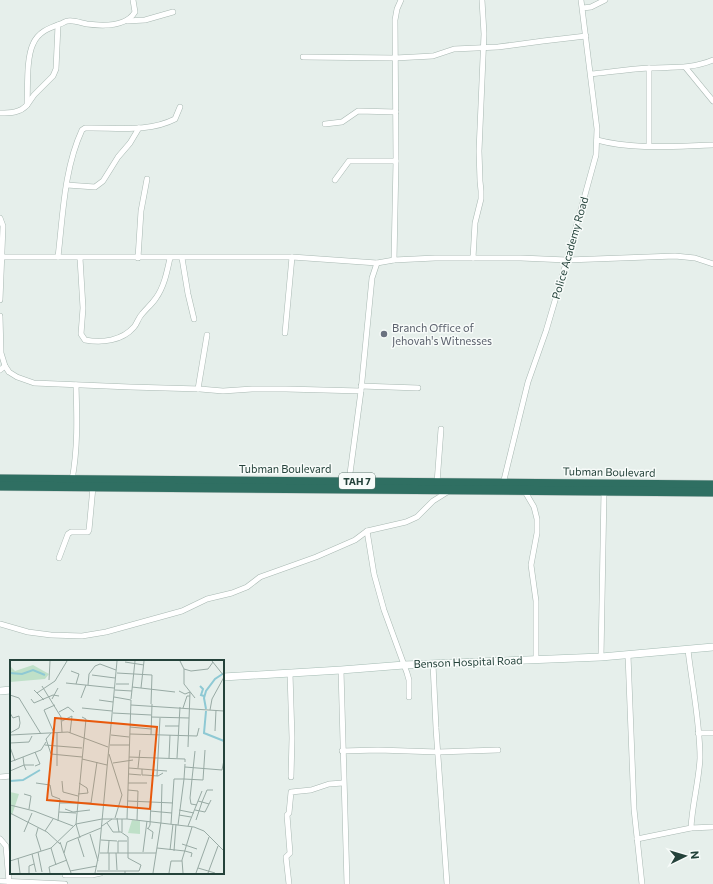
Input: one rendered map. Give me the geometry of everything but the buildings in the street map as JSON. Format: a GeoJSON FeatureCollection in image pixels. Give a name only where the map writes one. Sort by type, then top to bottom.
{"type":"FeatureCollection","features":[{"type":"Feature","properties":{"kind":"highway","name":"Tubman Boulevard"},"geometry":{"type":"LineString","coordinates":[[0,479],[349,481],[437,483],[502,487],[524,490],[713,492]]}},
{"type":"Feature","properties":{"kind":"highway","name":"Tubman Boulevard"},"geometry":{"type":"LineString","coordinates":[[0,486],[450,490],[502,487],[713,485]]}},
{"type":"Feature","properties":{"kind":"street"},"geometry":{"type":"LineString","coordinates":[[127,21],[135,12],[133,0]]}},
{"type":"Feature","properties":{"kind":"street"},"geometry":{"type":"LineString","coordinates":[[394,260],[396,161],[395,20],[397,9],[401,0]]}},
{"type":"Feature","properties":{"kind":"street"},"geometry":{"type":"LineString","coordinates":[[473,258],[475,223],[481,199],[479,152],[484,34],[482,0]]}},
{"type":"Feature","properties":{"kind":"street","name":"Police Academy Road"},"geometry":{"type":"LineString","coordinates":[[502,487],[528,382],[546,331],[596,155],[597,129],[581,0]]}},
{"type":"Feature","properties":{"kind":"street"},"geometry":{"type":"LineString","coordinates":[[583,8],[591,7],[605,0]]}},
{"type":"Feature","properties":{"kind":"street"},"geometry":{"type":"LineString","coordinates":[[27,105],[30,55],[33,43],[39,34],[51,27],[68,21],[91,24],[119,23],[145,20],[173,12]]}},
{"type":"Feature","properties":{"kind":"street"},"geometry":{"type":"LineString","coordinates":[[0,112],[15,113],[23,110],[34,95],[53,76],[56,69],[58,25]]}},
{"type":"Feature","properties":{"kind":"street"},"geometry":{"type":"LineString","coordinates":[[302,57],[395,58],[433,56],[454,49],[483,48],[586,36]]}},
{"type":"Feature","properties":{"kind":"street"},"geometry":{"type":"LineString","coordinates":[[591,74],[649,68],[686,68],[704,64],[713,60]]}},
{"type":"Feature","properties":{"kind":"street"},"geometry":{"type":"LineString","coordinates":[[649,68],[649,146]]}},
{"type":"Feature","properties":{"kind":"street"},"geometry":{"type":"LineString","coordinates":[[686,68],[713,100]]}},
{"type":"Feature","properties":{"kind":"street"},"geometry":{"type":"LineString","coordinates":[[58,257],[72,155],[82,130],[85,128],[139,128],[168,123],[175,119],[180,107]]}},
{"type":"Feature","properties":{"kind":"street"},"geometry":{"type":"LineString","coordinates":[[325,124],[342,122],[358,112],[396,112]]}},
{"type":"Feature","properties":{"kind":"street"},"geometry":{"type":"LineString","coordinates":[[67,185],[98,186],[103,181],[118,157],[130,143],[139,128]]}},
{"type":"Feature","properties":{"kind":"street"},"geometry":{"type":"LineString","coordinates":[[596,140],[610,143],[649,146],[713,145]]}},
{"type":"Feature","properties":{"kind":"street"},"geometry":{"type":"LineString","coordinates":[[335,180],[349,161],[396,161]]}},
{"type":"Feature","properties":{"kind":"street"},"geometry":{"type":"LineString","coordinates":[[138,258],[141,211],[147,179]]}},
{"type":"Feature","properties":{"kind":"street"},"geometry":{"type":"LineString","coordinates":[[0,218],[3,226],[0,300]]}},
{"type":"Feature","properties":{"kind":"street"},"geometry":{"type":"LineString","coordinates":[[1,257],[292,258],[377,263],[394,260],[473,258],[567,260],[675,256],[695,258],[713,264]]}},
{"type":"Feature","properties":{"kind":"street"},"geometry":{"type":"LineString","coordinates":[[80,258],[83,308],[81,334],[85,340],[97,341],[118,338],[134,327],[139,318],[156,299],[168,270],[170,258]]}},
{"type":"Feature","properties":{"kind":"street"},"geometry":{"type":"LineString","coordinates":[[182,258],[194,319]]}},
{"type":"Feature","properties":{"kind":"street"},"geometry":{"type":"LineString","coordinates":[[285,333],[292,258]]}},
{"type":"Feature","properties":{"kind":"street"},"geometry":{"type":"LineString","coordinates":[[349,481],[361,388],[372,278],[377,263]]}},
{"type":"Feature","properties":{"kind":"street"},"geometry":{"type":"LineString","coordinates":[[0,316],[0,353],[5,366],[9,372],[23,380],[34,383],[224,391],[252,389],[418,388]]}},
{"type":"Feature","properties":{"kind":"street"},"geometry":{"type":"LineString","coordinates":[[198,389],[207,335]]}},
{"type":"Feature","properties":{"kind":"street"},"geometry":{"type":"LineString","coordinates":[[0,370],[5,366]]}},
{"type":"Feature","properties":{"kind":"street"},"geometry":{"type":"LineString","coordinates":[[72,480],[76,458],[77,440],[76,385]]}},
{"type":"Feature","properties":{"kind":"street"},"geometry":{"type":"LineString","coordinates":[[437,483],[442,430]]}},
{"type":"Feature","properties":{"kind":"street"},"geometry":{"type":"LineString","coordinates":[[60,558],[62,547],[68,534],[71,532],[88,532],[89,530],[93,487]]}},
{"type":"Feature","properties":{"kind":"street"},"geometry":{"type":"LineString","coordinates":[[0,624],[28,632],[51,635],[82,636],[106,632],[182,611],[207,599],[232,593],[247,586],[260,577],[316,557],[355,540],[367,531],[406,522],[417,517],[433,501],[450,490]]}},
{"type":"Feature","properties":{"kind":"street"},"geometry":{"type":"LineString","coordinates":[[524,490],[534,507],[537,519],[537,533],[531,565],[536,601],[536,659]]}},
{"type":"Feature","properties":{"kind":"street"},"geometry":{"type":"LineString","coordinates":[[601,657],[604,491]]}},
{"type":"Feature","properties":{"kind":"street"},"geometry":{"type":"LineString","coordinates":[[367,531],[370,553],[384,610],[409,680],[409,697]]}},
{"type":"Feature","properties":{"kind":"street","name":"Benson Hospital Road"},"geometry":{"type":"LineString","coordinates":[[224,676],[404,665],[601,657],[713,647]]}},
{"type":"Feature","properties":{"kind":"street"},"geometry":{"type":"LineString","coordinates":[[688,650],[700,757],[691,828]]}},
{"type":"Feature","properties":{"kind":"street"},"geometry":{"type":"LineString","coordinates":[[628,655],[636,839],[642,884]]}},
{"type":"Feature","properties":{"kind":"street"},"geometry":{"type":"LineString","coordinates":[[433,664],[447,884]]}},
{"type":"Feature","properties":{"kind":"street"},"geometry":{"type":"LineString","coordinates":[[341,670],[342,751],[347,884]]}},
{"type":"Feature","properties":{"kind":"street"},"geometry":{"type":"LineString","coordinates":[[290,673],[292,738],[291,777]]}},
{"type":"Feature","properties":{"kind":"street"},"geometry":{"type":"LineString","coordinates":[[698,733],[713,733]]}},
{"type":"Feature","properties":{"kind":"street"},"geometry":{"type":"LineString","coordinates":[[342,751],[378,750],[438,752],[498,750]]}},
{"type":"Feature","properties":{"kind":"street"},"geometry":{"type":"LineString","coordinates":[[288,884],[286,857],[290,853],[287,815],[289,813],[290,792],[311,790],[329,784],[343,783]]}},
{"type":"Feature","properties":{"kind":"street"},"geometry":{"type":"LineString","coordinates":[[636,839],[691,828],[713,827]]}},
{"type":"Feature","properties":{"kind":"street"},"geometry":{"type":"LineString","coordinates":[[0,839],[6,846],[9,882]]}},
{"type":"Feature","properties":{"kind":"street"},"geometry":{"type":"LineString","coordinates":[[0,881],[65,884],[64,874],[96,874]]}},
{"type":"Feature","properties":{"kind":"place","name":"Branch Office of Jehovah's Witnesses"},"geometry":{"type":"Point","coordinates":[384,334]}}]}
